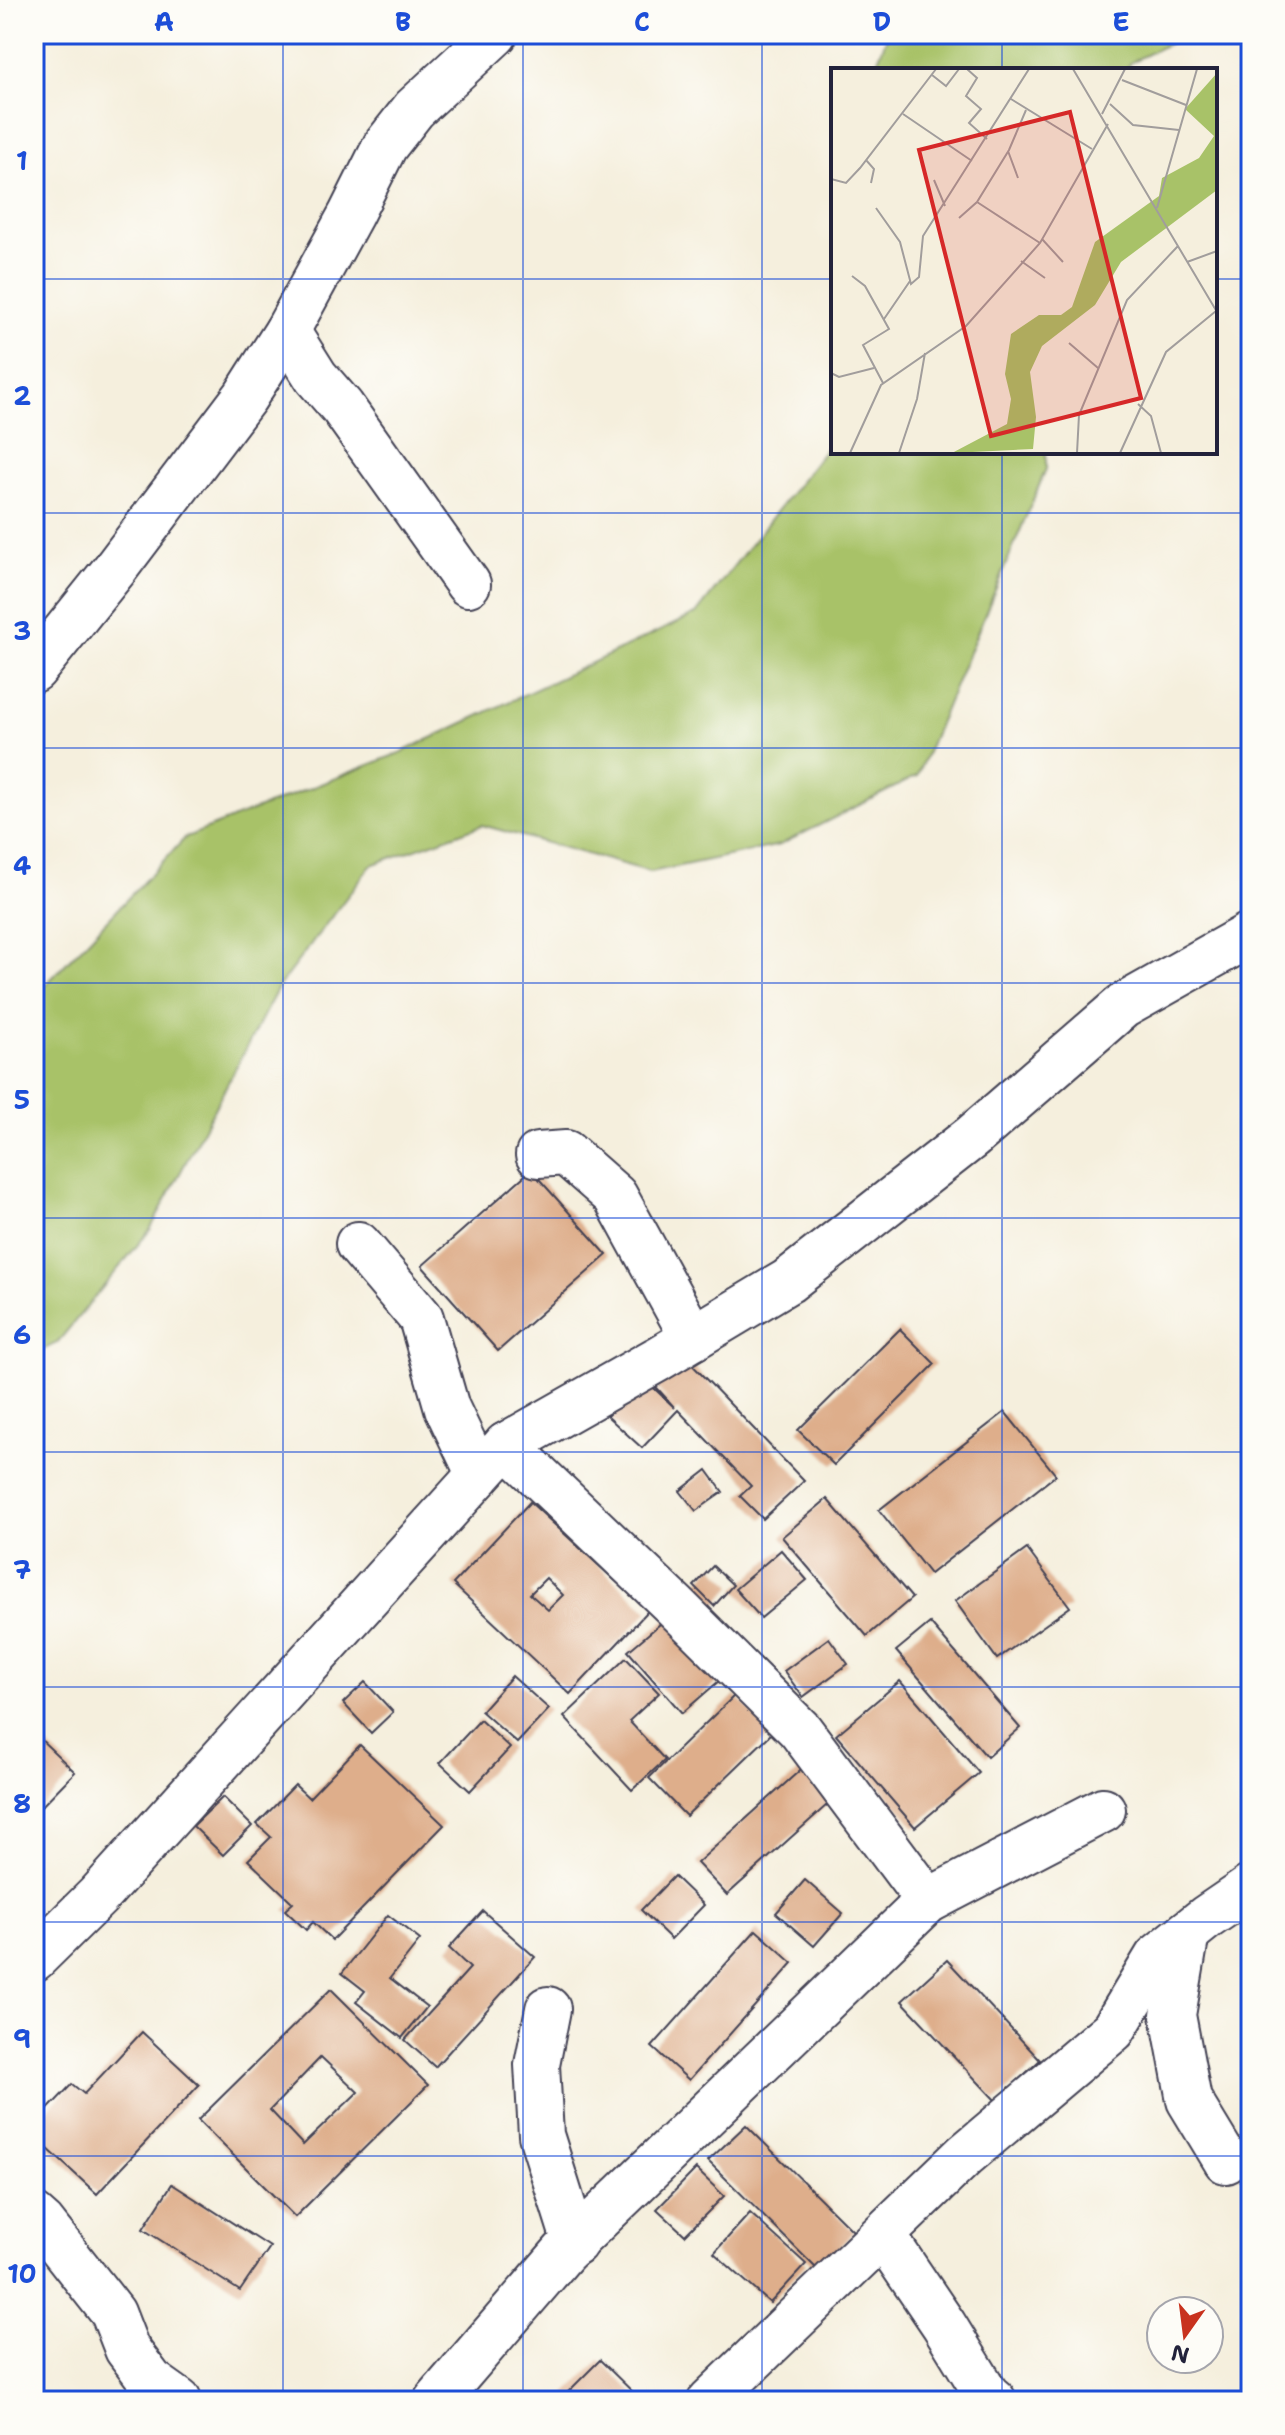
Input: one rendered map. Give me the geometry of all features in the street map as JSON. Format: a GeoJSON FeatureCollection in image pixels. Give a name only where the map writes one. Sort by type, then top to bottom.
{"type":"FeatureCollection","features":[{"type":"Feature","properties":{"kind":"street"},"geometry":{"type":"LineString","coordinates":[[34,670],[245,397],[287,331],[385,146],[414,109],[495,34]]}},
{"type":"Feature","properties":{"kind":"street"},"geometry":{"type":"LineString","coordinates":[[287,331],[316,377],[342,407],[468,584]]}},
{"type":"Feature","properties":{"kind":"street"},"geometry":{"type":"LineString","coordinates":[[34,1959],[98,1896],[492,1460],[788,1281],[972,1137],[1123,1006],[1251,934]]}},
{"type":"Feature","properties":{"kind":"street"},"geometry":{"type":"LineString","coordinates":[[538,1155],[566,1153],[615,1196],[693,1338]]}},
{"type":"Feature","properties":{"kind":"street"},"geometry":{"type":"LineString","coordinates":[[358,1244],[421,1318],[447,1408],[492,1460],[653,1584],[800,1730],[928,1901]]}},
{"type":"Feature","properties":{"kind":"street"},"geometry":{"type":"LineString","coordinates":[[436,2401],[575,2243],[928,1901],[1103,1810]]}},
{"type":"Feature","properties":{"kind":"street"},"geometry":{"type":"LineString","coordinates":[[723,2397],[965,2155],[1113,2030],[1157,1957],[1251,1887]]}},
{"type":"Feature","properties":{"kind":"street"},"geometry":{"type":"LineString","coordinates":[[1187,1933],[1173,2015],[1189,2100],[1226,2161]]}},
{"type":"Feature","properties":{"kind":"street"},"geometry":{"type":"LineString","coordinates":[[548,2009],[537,2065],[541,2135],[575,2243]]}},
{"type":"Feature","properties":{"kind":"street"},"geometry":{"type":"LineString","coordinates":[[34,2216],[113,2313],[127,2349],[151,2381],[179,2401]]}},
{"type":"Feature","properties":{"kind":"street"},"geometry":{"type":"LineString","coordinates":[[883,2235],[987,2395],[994,2401]]}},
{"type":"Feature","properties":{"kind":"green space"},"geometry":{"type":"Polygon","coordinates":[[[888,34],[1188,34],[1131,62],[1127,68],[878,68],[888,34]]]}},
{"type":"Feature","properties":{"kind":"green space"},"geometry":{"type":"Polygon","coordinates":[[[831,443],[831,454],[1046,454],[1046,469],[917,776],[780,845],[651,872],[482,825],[371,865],[279,986],[150,1230],[57,1343],[34,1354],[34,997],[186,837],[402,752],[696,614],[831,443]]]}},
{"type":"Feature","properties":{"kind":"building"},"geometry":{"type":"Polygon","coordinates":[[[531,1170],[607,1255],[498,1351],[422,1266],[531,1170]]]}},
{"type":"Feature","properties":{"kind":"building"},"geometry":{"type":"Polygon","coordinates":[[[900,1329],[935,1364],[834,1465],[798,1430],[900,1329]]]}},
{"type":"Feature","properties":{"kind":"building"},"geometry":{"type":"Polygon","coordinates":[[[678,1350],[804,1481],[763,1519],[740,1496],[751,1486],[678,1410],[642,1448],[607,1416],[643,1378],[675,1408],[648,1378],[678,1350]]]}},
{"type":"Feature","properties":{"kind":"building"},"geometry":{"type":"Polygon","coordinates":[[[1005,1412],[1056,1475],[930,1574],[879,1510],[1005,1412]]]}},
{"type":"Feature","properties":{"kind":"building"},"geometry":{"type":"Polygon","coordinates":[[[707,1470],[723,1492],[696,1511],[680,1491],[707,1470]]]}},
{"type":"Feature","properties":{"kind":"building"},"geometry":{"type":"Polygon","coordinates":[[[827,1499],[912,1598],[867,1636],[782,1537],[827,1499]]]}},
{"type":"Feature","properties":{"kind":"building"},"geometry":{"type":"Polygon","coordinates":[[[530,1502],[648,1611],[570,1694],[453,1584],[530,1502]],[[546,1578],[530,1594],[548,1610],[563,1595],[546,1578]]]}},
{"type":"Feature","properties":{"kind":"building"},"geometry":{"type":"Polygon","coordinates":[[[1027,1549],[1070,1607],[997,1659],[955,1601],[1027,1549]]]}},
{"type":"Feature","properties":{"kind":"building"},"geometry":{"type":"Polygon","coordinates":[[[781,1550],[807,1580],[761,1618],[735,1589],[781,1550]]]}},
{"type":"Feature","properties":{"kind":"building"},"geometry":{"type":"Polygon","coordinates":[[[713,1566],[733,1585],[714,1606],[694,1586],[713,1566]]]}},
{"type":"Feature","properties":{"kind":"building"},"geometry":{"type":"Polygon","coordinates":[[[666,1619],[719,1681],[682,1713],[628,1651],[666,1619]]]}},
{"type":"Feature","properties":{"kind":"building"},"geometry":{"type":"Polygon","coordinates":[[[930,1623],[1020,1728],[987,1757],[896,1651],[930,1623]]]}},
{"type":"Feature","properties":{"kind":"building"},"geometry":{"type":"Polygon","coordinates":[[[829,1638],[848,1664],[803,1697],[784,1671],[829,1638]]]}},
{"type":"Feature","properties":{"kind":"building"},"geometry":{"type":"Polygon","coordinates":[[[626,1658],[659,1693],[629,1721],[665,1760],[632,1790],[564,1717],[626,1658]]]}},
{"type":"Feature","properties":{"kind":"building"},"geometry":{"type":"Polygon","coordinates":[[[512,1676],[549,1709],[517,1743],[481,1711],[512,1676]]]}},
{"type":"Feature","properties":{"kind":"building"},"geometry":{"type":"Polygon","coordinates":[[[900,1681],[979,1773],[915,1827],[836,1735],[900,1681]]]}},
{"type":"Feature","properties":{"kind":"building"},"geometry":{"type":"Polygon","coordinates":[[[365,1682],[393,1712],[371,1733],[343,1703],[365,1682]]]}},
{"type":"Feature","properties":{"kind":"building"},"geometry":{"type":"Polygon","coordinates":[[[735,1695],[772,1733],[686,1816],[649,1778],[735,1695]]]}},
{"type":"Feature","properties":{"kind":"building"},"geometry":{"type":"Polygon","coordinates":[[[480,1720],[510,1748],[470,1791],[440,1763],[480,1720]]]}},
{"type":"Feature","properties":{"kind":"building"},"geometry":{"type":"Polygon","coordinates":[[[34,1733],[75,1772],[34,1814],[34,1733]]]}},
{"type":"Feature","properties":{"kind":"building"},"geometry":{"type":"Polygon","coordinates":[[[360,1745],[444,1825],[332,1940],[313,1922],[306,1930],[285,1910],[293,1903],[248,1860],[271,1837],[257,1824],[295,1785],[309,1798],[360,1745]]]}},
{"type":"Feature","properties":{"kind":"building"},"geometry":{"type":"Polygon","coordinates":[[[808,1763],[837,1796],[727,1895],[697,1863],[808,1763]]]}},
{"type":"Feature","properties":{"kind":"building"},"geometry":{"type":"Polygon","coordinates":[[[223,1797],[252,1826],[223,1855],[193,1826],[223,1797]]]}},
{"type":"Feature","properties":{"kind":"building"},"geometry":{"type":"Polygon","coordinates":[[[674,1876],[704,1905],[671,1939],[641,1910],[674,1876]]]}},
{"type":"Feature","properties":{"kind":"building"},"geometry":{"type":"Polygon","coordinates":[[[805,1880],[843,1913],[814,1946],[776,1913],[805,1880]]]}},
{"type":"Feature","properties":{"kind":"building"},"geometry":{"type":"Polygon","coordinates":[[[483,1911],[535,1957],[435,2067],[405,2040],[470,1968],[449,1948],[483,1911]]]}},
{"type":"Feature","properties":{"kind":"building"},"geometry":{"type":"Polygon","coordinates":[[[388,1915],[420,1940],[390,1978],[427,2007],[402,2038],[356,2002],[365,1991],[342,1973],[388,1915]]]}},
{"type":"Feature","properties":{"kind":"building"},"geometry":{"type":"Polygon","coordinates":[[[756,1930],[793,1963],[689,2080],[652,2047],[756,1930]]]}},
{"type":"Feature","properties":{"kind":"building"},"geometry":{"type":"Polygon","coordinates":[[[947,1960],[1040,2060],[996,2101],[902,2001],[947,1960]]]}},
{"type":"Feature","properties":{"kind":"building"},"geometry":{"type":"Polygon","coordinates":[[[331,1989],[428,2085],[295,2217],[198,2120],[331,1989]],[[321,2057],[270,2110],[303,2145],[358,2092],[321,2057]]]}},
{"type":"Feature","properties":{"kind":"building"},"geometry":{"type":"Polygon","coordinates":[[[142,2032],[199,2085],[97,2194],[34,2136],[34,2124],[72,2084],[84,2094],[142,2032]]]}},
{"type":"Feature","properties":{"kind":"building"},"geometry":{"type":"Polygon","coordinates":[[[746,2125],[854,2232],[817,2269],[708,2161],[746,2125]]]}},
{"type":"Feature","properties":{"kind":"building"},"geometry":{"type":"Polygon","coordinates":[[[696,2169],[724,2196],[685,2235],[657,2209],[696,2169]]]}},
{"type":"Feature","properties":{"kind":"building"},"geometry":{"type":"Polygon","coordinates":[[[172,2184],[270,2247],[240,2291],[143,2229],[172,2184]]]}},
{"type":"Feature","properties":{"kind":"building"},"geometry":{"type":"Polygon","coordinates":[[[750,2213],[806,2264],[770,2303],[714,2253],[750,2213]]]}},
{"type":"Feature","properties":{"kind":"building"},"geometry":{"type":"Polygon","coordinates":[[[600,2360],[642,2401],[559,2401],[600,2360]]]}}]}
